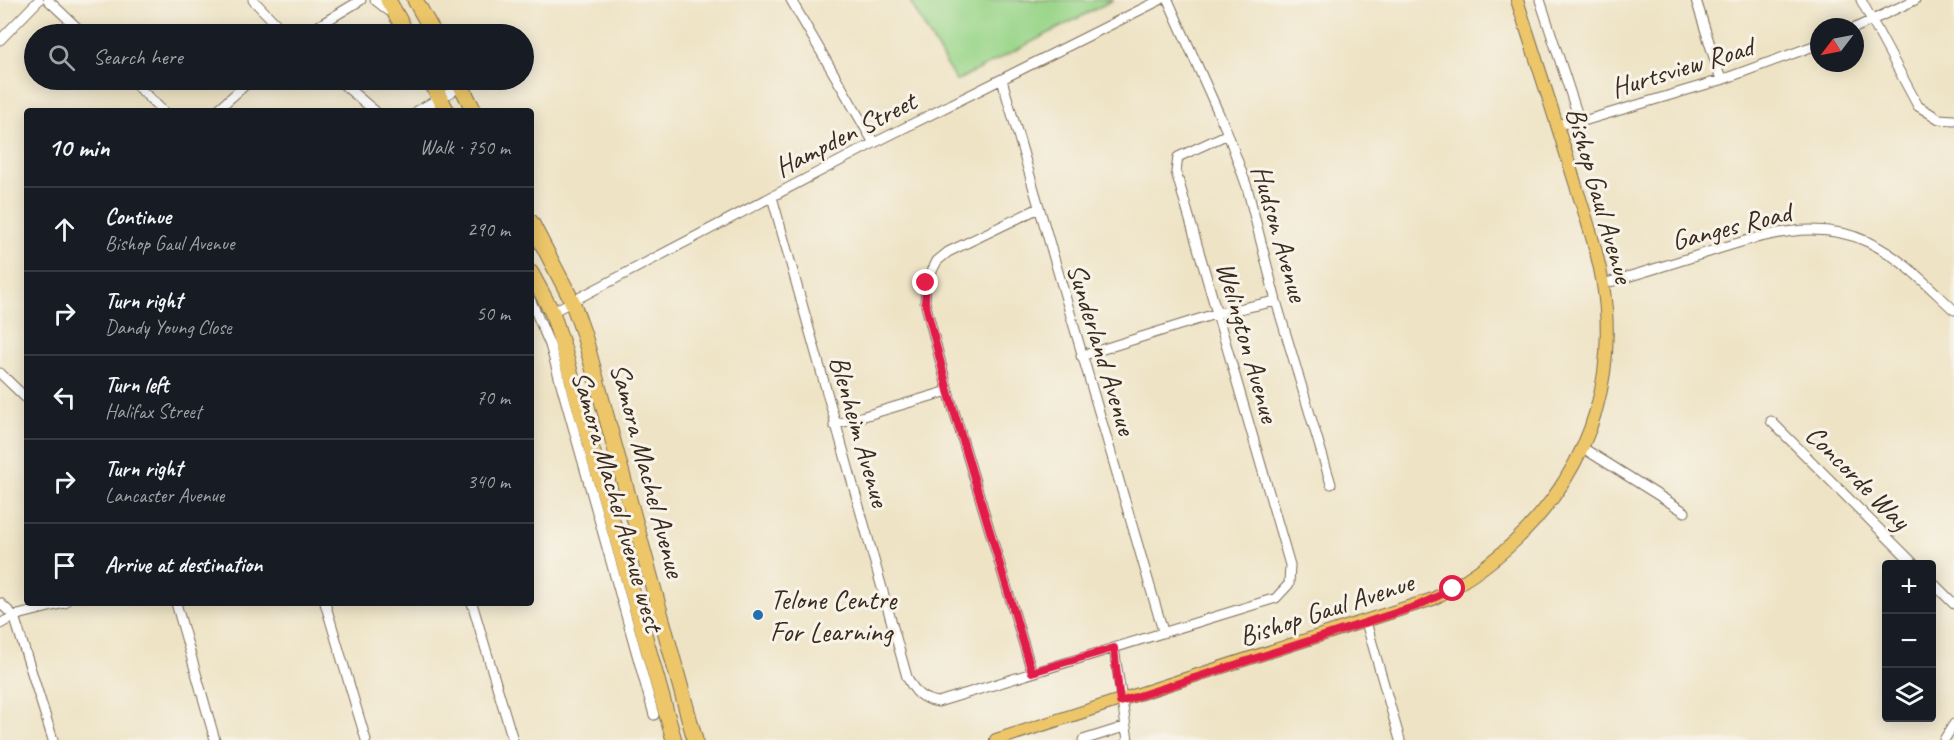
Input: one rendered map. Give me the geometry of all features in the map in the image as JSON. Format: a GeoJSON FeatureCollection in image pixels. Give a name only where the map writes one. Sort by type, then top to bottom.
{"type":"FeatureCollection","features":[{"type":"Feature","properties":{"kind":"highway"},"geometry":{"type":"LineString","coordinates":[[388,0],[401,24]]}},
{"type":"Feature","properties":{"kind":"highway"},"geometry":{"type":"LineString","coordinates":[[415,0],[428,24]]}},
{"type":"Feature","properties":{"kind":"highway"},"geometry":{"type":"LineString","coordinates":[[435,90],[445,108]]}},
{"type":"Feature","properties":{"kind":"highway"},"geometry":{"type":"LineString","coordinates":[[464,90],[472,108]]}},
{"type":"Feature","properties":{"kind":"highway","name":"Samora Machel Avenue"},"geometry":{"type":"LineString","coordinates":[[534,228],[572,301],[609,421],[695,740]]}},
{"type":"Feature","properties":{"kind":"highway","name":"Samora Machel Avenue"},"geometry":{"type":"LineString","coordinates":[[534,279],[552,312],[673,738]]}},
{"type":"Feature","properties":{"kind":"main road","name":"Bishop Gaul Avenue"},"geometry":{"type":"LineString","coordinates":[[996,740],[1120,702],[1433,599],[1488,566],[1517,541],[1560,490],[1583,448],[1600,393],[1606,353],[1603,284],[1598,260],[1557,124],[1517,0]]}},
{"type":"Feature","properties":{"kind":"street"},"geometry":{"type":"LineString","coordinates":[[0,40],[39,0]]}},
{"type":"Feature","properties":{"kind":"street"},"geometry":{"type":"LineString","coordinates":[[48,0],[73,24]]}},
{"type":"Feature","properties":{"kind":"street"},"geometry":{"type":"LineString","coordinates":[[253,0],[276,24]]}},
{"type":"Feature","properties":{"kind":"street"},"geometry":{"type":"LineString","coordinates":[[321,24],[361,0]]}},
{"type":"Feature","properties":{"kind":"street"},"geometry":{"type":"LineString","coordinates":[[375,0],[399,24]]}},
{"type":"Feature","properties":{"kind":"street"},"geometry":{"type":"LineString","coordinates":[[791,0],[874,143]]}},
{"type":"Feature","properties":{"kind":"street","name":"Hampden Street"},"geometry":{"type":"LineString","coordinates":[[552,312],[874,143],[1161,0]]}},
{"type":"Feature","properties":{"kind":"street","name":"Hudson Avenue"},"geometry":{"type":"LineString","coordinates":[[1168,0],[1228,134],[1260,233],[1276,301],[1331,484]]}},
{"type":"Feature","properties":{"kind":"street"},"geometry":{"type":"LineString","coordinates":[[1540,0],[1580,122]]}},
{"type":"Feature","properties":{"kind":"street"},"geometry":{"type":"LineString","coordinates":[[1696,0],[1721,80]]}},
{"type":"Feature","properties":{"kind":"street"},"geometry":{"type":"LineString","coordinates":[[1861,0],[1918,106],[1939,119],[1954,120]]}},
{"type":"Feature","properties":{"kind":"street"},"geometry":{"type":"LineString","coordinates":[[1864,24],[1915,0]]}},
{"type":"Feature","properties":{"kind":"street","name":"Hurtsview Road"},"geometry":{"type":"LineString","coordinates":[[1557,124],[1580,122],[1721,80],[1810,47]]}},
{"type":"Feature","properties":{"kind":"street","name":"Sunderland Avenue"},"geometry":{"type":"LineString","coordinates":[[1002,80],[1037,209],[1163,631]]}},
{"type":"Feature","properties":{"kind":"street"},"geometry":{"type":"LineString","coordinates":[[141,90],[160,108]]}},
{"type":"Feature","properties":{"kind":"street"},"geometry":{"type":"LineString","coordinates":[[219,108],[240,90]]}},
{"type":"Feature","properties":{"kind":"street"},"geometry":{"type":"LineString","coordinates":[[350,90],[371,108]]}},
{"type":"Feature","properties":{"kind":"street"},"geometry":{"type":"LineString","coordinates":[[422,108],[450,90]]}},
{"type":"Feature","properties":{"kind":"street","name":"Welington Avenue"},"geometry":{"type":"LineString","coordinates":[[1228,134],[1184,153],[1175,163],[1215,314],[1290,565],[1291,575],[1284,591]]}},
{"type":"Feature","properties":{"kind":"street","name":"Blenheim Avenue"},"geometry":{"type":"LineString","coordinates":[[772,196],[834,425],[906,676],[914,691],[923,700],[938,702],[1276,598],[1284,591]]}},
{"type":"Feature","properties":{"kind":"street"},"geometry":{"type":"LineString","coordinates":[[1032,672],[948,391],[925,302],[926,283],[938,261],[948,252],[1037,209]]}},
{"type":"Feature","properties":{"kind":"street","name":"Ganges Road"},"geometry":{"type":"LineString","coordinates":[[1603,284],[1764,236],[1816,230],[1850,235],[1870,243],[1909,269],[1954,310]]}},
{"type":"Feature","properties":{"kind":"street"},"geometry":{"type":"LineString","coordinates":[[1081,356],[1215,314],[1276,301]]}},
{"type":"Feature","properties":{"kind":"street","name":"Samora Machel Avenue west"},"geometry":{"type":"LineString","coordinates":[[534,308],[550,345],[654,715]]}},
{"type":"Feature","properties":{"kind":"street"},"geometry":{"type":"LineString","coordinates":[[0,373],[24,396]]}},
{"type":"Feature","properties":{"kind":"street"},"geometry":{"type":"LineString","coordinates":[[834,425],[948,391]]}},
{"type":"Feature","properties":{"kind":"street","name":"Concorde Way"},"geometry":{"type":"LineString","coordinates":[[1771,421],[1910,560]]}},
{"type":"Feature","properties":{"kind":"street"},"geometry":{"type":"LineString","coordinates":[[1583,448],[1685,512]]}},
{"type":"Feature","properties":{"kind":"street"},"geometry":{"type":"LineString","coordinates":[[1936,586],[1954,604]]}},
{"type":"Feature","properties":{"kind":"street"},"geometry":{"type":"LineString","coordinates":[[0,603],[14,616],[53,740]]}},
{"type":"Feature","properties":{"kind":"street"},"geometry":{"type":"LineString","coordinates":[[0,624],[14,616],[53,606]]}},
{"type":"Feature","properties":{"kind":"street"},"geometry":{"type":"LineString","coordinates":[[178,606],[215,740]]}},
{"type":"Feature","properties":{"kind":"street"},"geometry":{"type":"LineString","coordinates":[[326,606],[366,740]]}},
{"type":"Feature","properties":{"kind":"street"},"geometry":{"type":"LineString","coordinates":[[473,606],[513,740]]}},
{"type":"Feature","properties":{"kind":"street"},"geometry":{"type":"LineString","coordinates":[[1366,622],[1401,740]]}},
{"type":"Feature","properties":{"kind":"street"},"geometry":{"type":"LineString","coordinates":[[1114,648],[1120,702],[1128,740]]}},
{"type":"Feature","properties":{"kind":"street"},"geometry":{"type":"LineString","coordinates":[[1944,740],[1954,724]]}},
{"type":"Feature","properties":{"kind":"street"},"geometry":{"type":"LineString","coordinates":[[1083,740],[1124,727]]}},
{"type":"Feature","properties":{"kind":"green space"},"geometry":{"type":"Polygon","coordinates":[[[909,0],[1113,0],[956,81],[909,0]]]}},
{"type":"Feature","properties":{"kind":"place","name":"Telone Centre For Learning"},"geometry":{"type":"Point","coordinates":[758,615]}},
{"type":"Feature","properties":{"kind":"route"},"geometry":{"type":"LineString","coordinates":[[926,283],[925,302],[948,391],[1032,672],[1114,648],[1120,702],[1324,634],[1417,606],[1453,589]]}}]}
